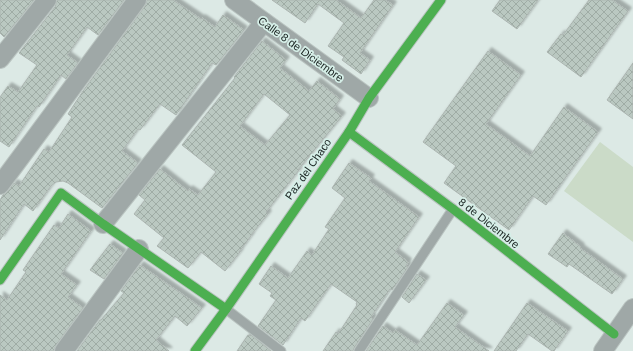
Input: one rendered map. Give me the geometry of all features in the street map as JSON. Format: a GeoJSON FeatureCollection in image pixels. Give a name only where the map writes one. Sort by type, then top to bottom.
{"type":"FeatureCollection","features":[{"type":"Feature","properties":{"kind":"street"},"geometry":{"type":"LineString","coordinates":[[0,59],[47,0]]}},
{"type":"Feature","properties":{"kind":"street"},"geometry":{"type":"LineString","coordinates":[[0,185],[137,0]]}},
{"type":"Feature","properties":{"kind":"street","name":"Calle 8 de Diciembre"},"geometry":{"type":"LineString","coordinates":[[234,0],[369,98]]}},
{"type":"Feature","properties":{"kind":"street","name":"Paz del Chaco"},"geometry":{"type":"LineString","coordinates":[[195,351],[349,132],[369,98],[441,0]]}},
{"type":"Feature","properties":{"kind":"street"},"geometry":{"type":"LineString","coordinates":[[103,224],[264,22]]}},
{"type":"Feature","properties":{"kind":"street","name":"8 de Diciembre"},"geometry":{"type":"LineString","coordinates":[[349,132],[453,209],[614,334]]}},
{"type":"Feature","properties":{"kind":"street"},"geometry":{"type":"LineString","coordinates":[[0,280],[61,193],[103,224],[226,309]]}},
{"type":"Feature","properties":{"kind":"street"},"geometry":{"type":"LineString","coordinates":[[64,351],[139,249]]}},
{"type":"Feature","properties":{"kind":"street"},"geometry":{"type":"LineString","coordinates":[[603,351],[633,308]]}},
{"type":"Feature","properties":{"kind":"lane"},"geometry":{"type":"LineString","coordinates":[[359,351],[453,209]]}},
{"type":"Feature","properties":{"kind":"lane"},"geometry":{"type":"LineString","coordinates":[[226,309],[281,351]]}},
{"type":"Feature","properties":{"kind":"green space"},"geometry":{"type":"Polygon","coordinates":[[[600,142],[633,167],[633,242],[564,191],[600,142]]]}},
{"type":"Feature","properties":{"kind":"building"},"geometry":{"type":"Polygon","coordinates":[[[0,0],[34,0],[4,37],[0,33],[0,0]]]}},
{"type":"Feature","properties":{"kind":"building"},"geometry":{"type":"Polygon","coordinates":[[[57,0],[124,0],[98,35],[87,27],[67,55],[78,63],[66,79],[61,75],[39,107],[37,106],[9,147],[0,141],[0,97],[8,86],[18,92],[37,65],[19,53],[55,7],[57,0]]]}},
{"type":"Feature","properties":{"kind":"building"},"geometry":{"type":"Polygon","coordinates":[[[147,0],[173,0],[215,27],[223,15],[244,30],[216,65],[212,63],[176,115],[160,104],[140,130],[138,129],[122,151],[138,163],[102,208],[68,183],[63,181],[56,182],[51,186],[33,211],[24,204],[0,240],[0,200],[3,195],[14,183],[19,186],[44,149],[49,152],[72,117],[68,114],[145,6],[147,0]]]}},
{"type":"Feature","properties":{"kind":"building"},"geometry":{"type":"Polygon","coordinates":[[[272,0],[336,0],[361,18],[374,0],[385,0],[393,5],[360,53],[370,60],[361,74],[342,60],[344,57],[328,46],[344,23],[318,4],[305,23],[272,0]]]}},
{"type":"Feature","properties":{"kind":"building"},"geometry":{"type":"Polygon","coordinates":[[[500,0],[538,0],[517,29],[492,11],[500,0]]]}},
{"type":"Feature","properties":{"kind":"building"},"geometry":{"type":"Polygon","coordinates":[[[589,0],[612,0],[628,11],[581,77],[547,52],[561,34],[563,35],[589,0]]]}},
{"type":"Feature","properties":{"kind":"building"},"geometry":{"type":"Polygon","coordinates":[[[262,41],[286,60],[280,68],[309,91],[317,81],[340,99],[333,109],[342,116],[266,212],[268,214],[225,271],[201,252],[188,268],[157,246],[164,238],[134,214],[145,200],[139,195],[160,169],[188,191],[189,189],[198,195],[216,172],[182,145],[235,78],[234,77],[262,41]],[[264,94],[240,126],[265,145],[290,115],[264,94]]]}},
{"type":"Feature","properties":{"kind":"building"},"geometry":{"type":"Polygon","coordinates":[[[488,51],[521,75],[486,124],[530,156],[564,107],[598,132],[546,205],[533,196],[509,230],[444,183],[456,166],[423,142],[488,51]]]}},
{"type":"Feature","properties":{"kind":"building"},"geometry":{"type":"Polygon","coordinates":[[[633,63],[633,119],[607,100],[633,63]]]}},
{"type":"Feature","properties":{"kind":"building"},"geometry":{"type":"Polygon","coordinates":[[[349,163],[371,178],[369,181],[419,217],[395,252],[408,262],[406,266],[408,267],[392,290],[390,289],[371,317],[373,319],[353,351],[323,351],[336,332],[338,334],[357,305],[357,302],[331,284],[305,321],[301,318],[283,345],[258,326],[276,300],[270,296],[272,293],[259,284],[271,266],[288,278],[307,251],[312,255],[329,229],[325,227],[345,198],[332,188],[349,163]]]}},
{"type":"Feature","properties":{"kind":"building"},"geometry":{"type":"Polygon","coordinates":[[[68,214],[91,231],[61,274],[77,285],[68,297],[83,308],[56,345],[54,351],[0,351],[0,295],[7,300],[26,272],[23,270],[54,225],[59,228],[68,214]]]}},
{"type":"Feature","properties":{"kind":"building"},"geometry":{"type":"Polygon","coordinates":[[[563,233],[581,247],[580,248],[623,279],[612,294],[569,264],[567,267],[548,254],[563,233]]]}},
{"type":"Feature","properties":{"kind":"building"},"geometry":{"type":"Polygon","coordinates":[[[110,244],[123,253],[104,279],[90,270],[110,244]]]}},
{"type":"Feature","properties":{"kind":"building"},"geometry":{"type":"Polygon","coordinates":[[[140,265],[202,308],[187,326],[175,316],[156,340],[169,351],[77,351],[100,320],[124,293],[121,291],[140,265]]]}},
{"type":"Feature","properties":{"kind":"building"},"geometry":{"type":"Polygon","coordinates":[[[417,274],[426,280],[409,303],[402,297],[417,274]]]}},
{"type":"Feature","properties":{"kind":"building"},"geometry":{"type":"Polygon","coordinates":[[[447,303],[464,315],[455,327],[489,351],[366,351],[383,326],[393,333],[395,330],[417,345],[447,303]]]}},
{"type":"Feature","properties":{"kind":"building"},"geometry":{"type":"Polygon","coordinates":[[[527,303],[568,331],[554,351],[528,334],[516,351],[494,351],[527,303]]]}},
{"type":"Feature","properties":{"kind":"building"},"geometry":{"type":"Polygon","coordinates":[[[248,335],[251,335],[271,351],[237,351],[248,335]]]}},
{"type":"Feature","properties":{"kind":"traffic: fast"},"geometry":{"type":"LineString","coordinates":[[195,351],[349,132],[369,98],[441,0]]}},
{"type":"Feature","properties":{"kind":"traffic: fast"},"geometry":{"type":"LineString","coordinates":[[349,132],[453,209],[614,334]]}},
{"type":"Feature","properties":{"kind":"traffic: fast"},"geometry":{"type":"LineString","coordinates":[[0,280],[61,193],[103,224],[226,309]]}}]}
